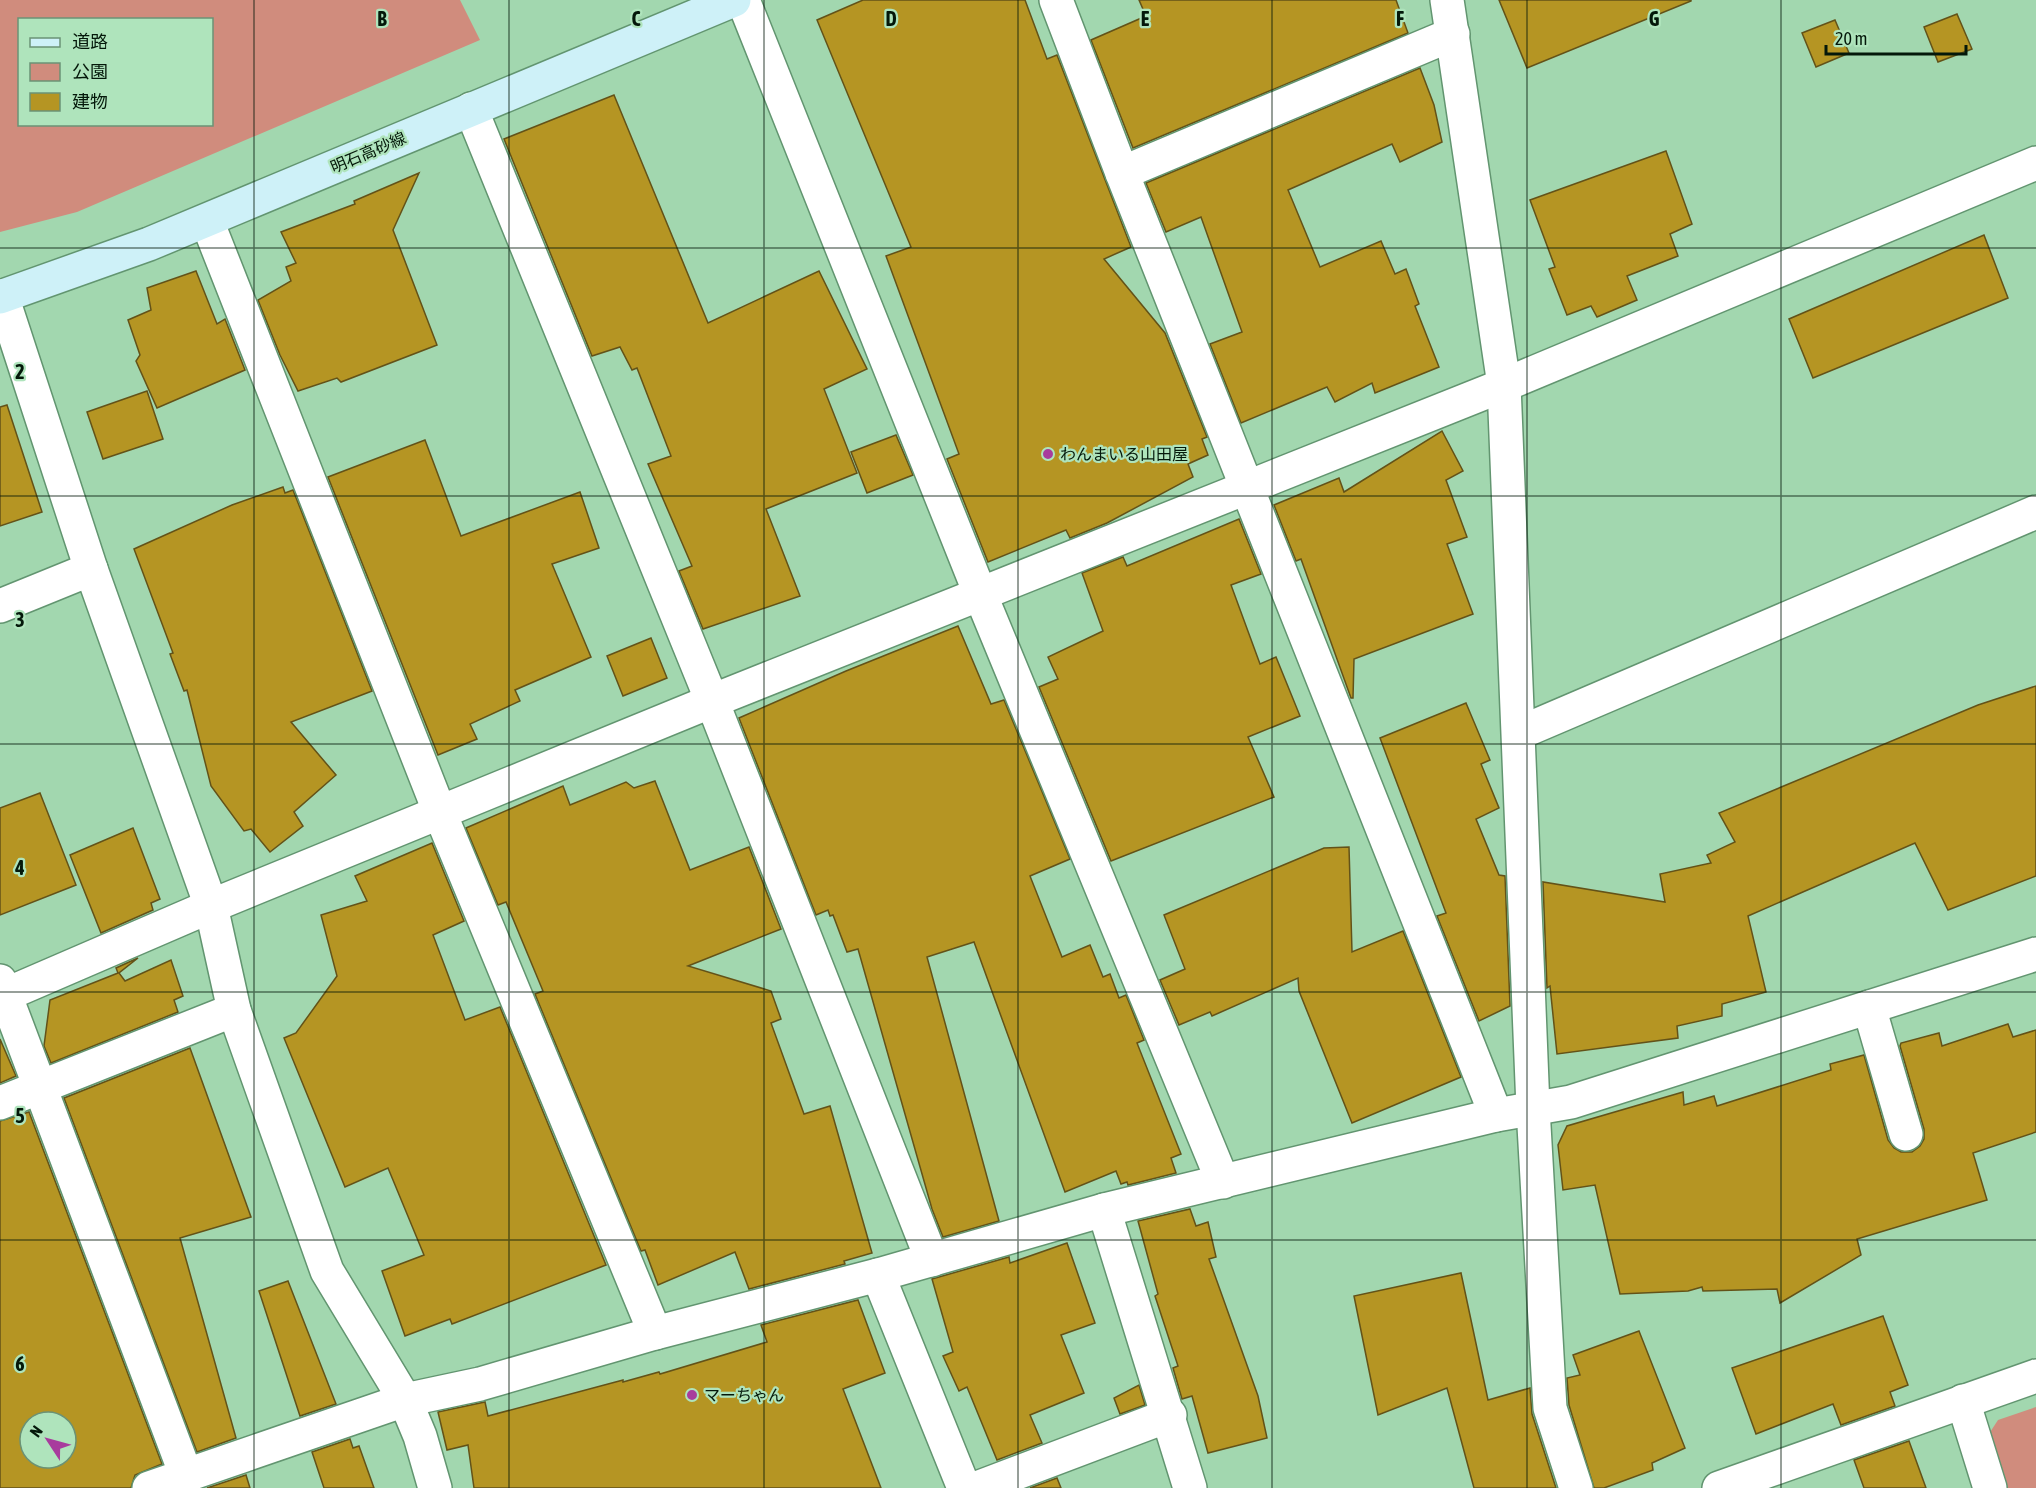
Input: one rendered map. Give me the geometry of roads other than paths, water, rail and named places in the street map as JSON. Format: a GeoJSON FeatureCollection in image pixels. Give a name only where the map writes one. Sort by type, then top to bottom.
{"type":"FeatureCollection","features":[{"type":"Feature","properties":{"kind":"main road","name":"明石高砂線"},"geometry":{"type":"LineString","coordinates":[[1,296],[97,264],[207,220],[734,0]]}},
{"type":"Feature","properties":{"kind":"street"},"geometry":{"type":"LineString","coordinates":[[743,0],[981,596],[1223,1182]]}},
{"type":"Feature","properties":{"kind":"street"},"geometry":{"type":"LineString","coordinates":[[1056,0],[1122,173],[1496,1115]]}},
{"type":"Feature","properties":{"kind":"street"},"geometry":{"type":"LineString","coordinates":[[1447,0],[1504,385],[1533,1108],[1550,1408],[1576,1488]]}},
{"type":"Feature","properties":{"kind":"street"},"geometry":{"type":"LineString","coordinates":[[1122,173],[1453,34]]}},
{"type":"Feature","properties":{"kind":"street"},"geometry":{"type":"LineString","coordinates":[[471,108],[712,701],[932,1260]]}},
{"type":"Feature","properties":{"kind":"street"},"geometry":{"type":"LineString","coordinates":[[186,1475],[2,991],[712,701],[981,596],[1504,385],[2036,163]]}},
{"type":"Feature","properties":{"kind":"street"},"geometry":{"type":"LineString","coordinates":[[207,220],[441,813],[655,1333]]}},
{"type":"Feature","properties":{"kind":"street"},"geometry":{"type":"LineString","coordinates":[[1,296],[91,569],[211,906],[234,1010],[327,1271],[405,1400],[420,1436],[435,1488]]}},
{"type":"Feature","properties":{"kind":"street"},"geometry":{"type":"LineString","coordinates":[[1519,733],[2036,512]]}},
{"type":"Feature","properties":{"kind":"street"},"geometry":{"type":"LineString","coordinates":[[0,606],[91,569]]}},
{"type":"Feature","properties":{"kind":"street"},"geometry":{"type":"LineString","coordinates":[[149,1488],[405,1400],[480,1384],[655,1333],[878,1275],[1104,1210],[1496,1115],[1571,1102],[2036,954]]}},
{"type":"Feature","properties":{"kind":"street"},"geometry":{"type":"LineString","coordinates":[[1869,1007],[1906,1134]]}},
{"type":"Feature","properties":{"kind":"street"},"geometry":{"type":"LineString","coordinates":[[0,1103],[234,1010]]}},
{"type":"Feature","properties":{"kind":"street"},"geometry":{"type":"LineString","coordinates":[[1104,1210],[1170,1415],[1190,1488]]}},
{"type":"Feature","properties":{"kind":"street"},"geometry":{"type":"LineString","coordinates":[[878,1275],[964,1488]]}},
{"type":"Feature","properties":{"kind":"street"},"geometry":{"type":"LineString","coordinates":[[1719,1488],[2036,1376]]}},
{"type":"Feature","properties":{"kind":"street"},"geometry":{"type":"LineString","coordinates":[[1963,1401],[1990,1488]]}},
{"type":"Feature","properties":{"kind":"street"},"geometry":{"type":"LineString","coordinates":[[977,1488],[1170,1415]]}},
{"type":"Feature","properties":{"kind":"place","name":"わんまいる山田屋"},"geometry":{"type":"Point","coordinates":[1048,454]}},
{"type":"Feature","properties":{"kind":"place","name":"マーちゃん"},"geometry":{"type":"Point","coordinates":[692,1395]}}]}
